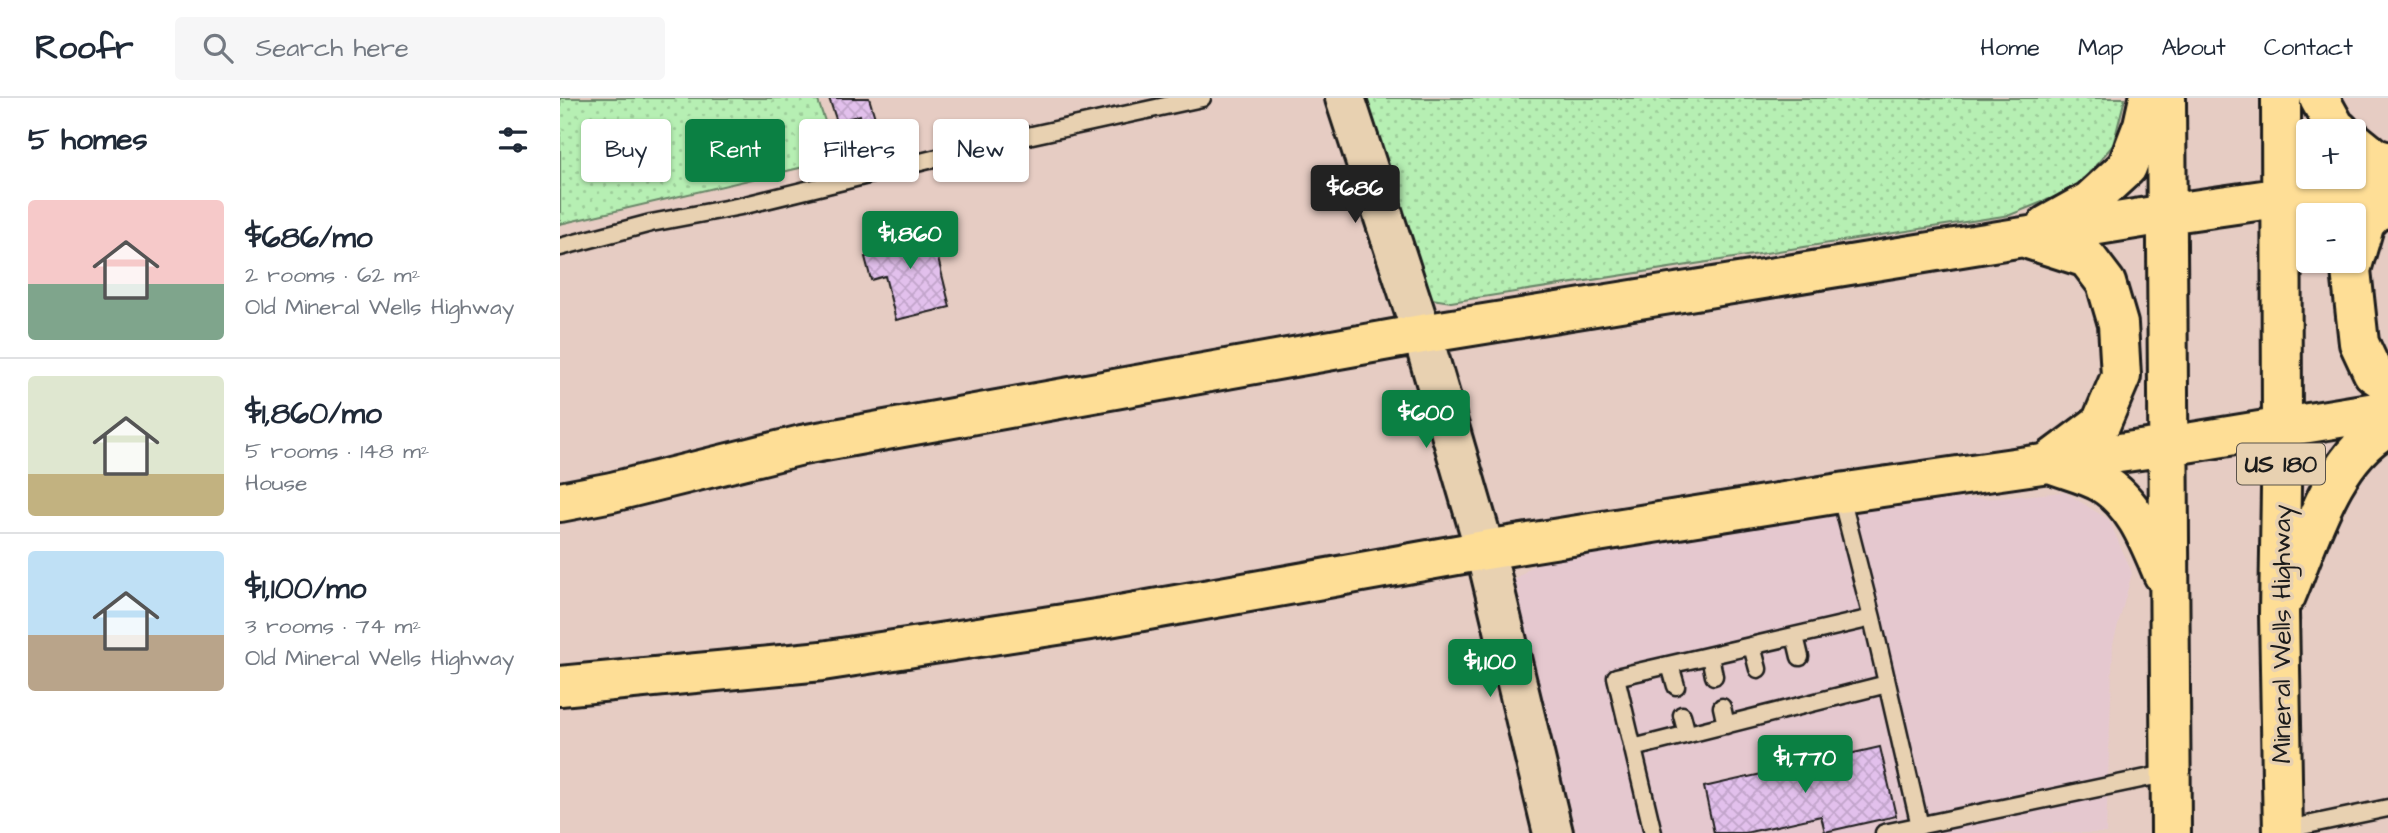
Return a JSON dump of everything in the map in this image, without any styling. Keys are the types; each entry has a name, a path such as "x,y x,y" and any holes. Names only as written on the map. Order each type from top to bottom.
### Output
{"main road":[{"path":"2023,237 2090,201 2127,167 2143,125 2149,98"},
{"path":"2166,98 2171,833"},
{"name":"Mineral Wells Highway","path":"2281,98 2282,427 2279,614 2283,831"},
{"path":"2319,98 2331,119"},
{"path":"2366,151 2375,158 2388,162"},
{"path":"560,502 612,492 802,445 1422,334 2166,214 2388,182"},
{"path":"2388,199 2365,223 2351,270 2360,343 2373,373 2388,383"},
{"path":"2023,237 2087,258 2106,283 2118,324 2121,376 2101,423 2048,462"},
{"path":"560,685 822,661 1103,618 1485,550 1840,493 2168,446 2388,410"},
{"path":"2279,614 2325,503 2347,463 2375,434 2388,427"},
{"path":"2048,462 2103,484 2128,506 2144,529 2169,589"}],"street":[{"path":"1345,98 1422,334 1485,550 1553,833"}],"lane":[{"path":"560,247 652,223 741,206 1023,137 1202,98"},
{"path":"1840,493 1920,826"},
{"path":"1653,833 1616,677 1872,618"},
{"path":"1795,636 1800,657"},
{"path":"1752,646 1758,669"},
{"path":"1710,656 1714,676"},
{"path":"1670,665 1676,686"},
{"path":"1633,748 1726,724 1767,706 1809,696 1887,684"},
{"path":"1722,707 1726,724"},
{"path":"1682,715 1687,734"},
{"path":"1884,833 2170,774"},
{"path":"2283,831 2388,808"}],"shaded area":[{"path":"2065,492 2109,520 2132,573 2113,644 2106,833 1576,833 1512,582 1547,554 1919,500 1997,498"}],"green space":[{"path":"560,98 817,98 824,119 799,119 799,168 785,171 785,119 685,119 685,182 740,182 560,224"},
{"path":"1361,98 2125,98 2113,145 2077,188 2010,215 1451,302 1432,299 1418,284"}],"building":[{"path":"829,98 869,98 875,119 861,119 860,115 836,119"},
{"path":"929,222 950,307 896,320 885,276 871,280 865,257 879,253 875,236"},
{"path":"1880,747 1896,816 1825,832 1821,816 1745,833 1714,833 1704,787"}]}
